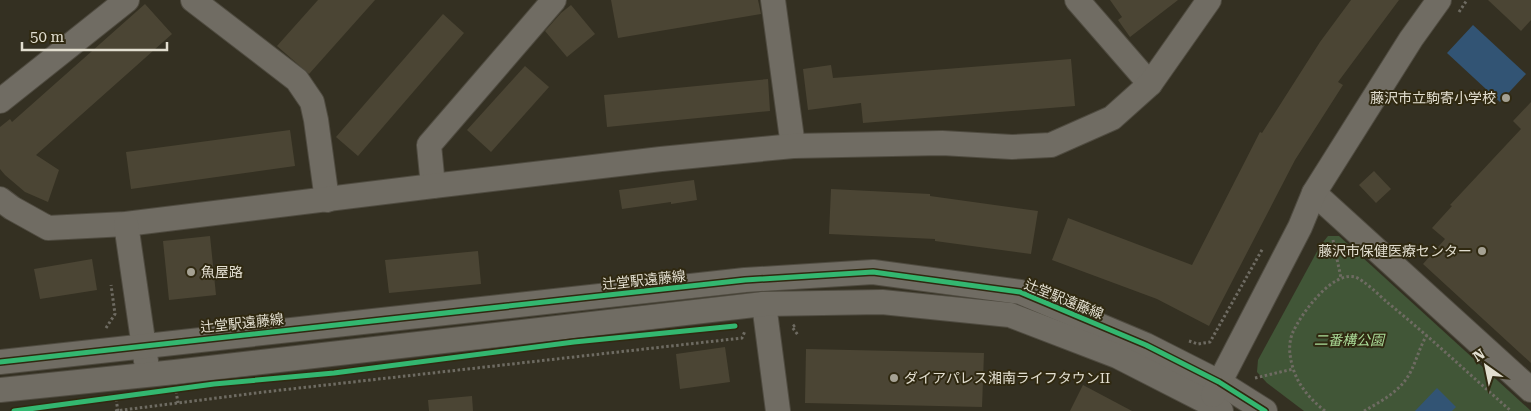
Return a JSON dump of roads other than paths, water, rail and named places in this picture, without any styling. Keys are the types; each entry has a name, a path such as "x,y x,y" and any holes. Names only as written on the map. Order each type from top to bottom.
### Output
{"street":[{"path":"0,101 127,0"},
{"path":"193,0 297,80 312,102 327,200"},
{"path":"433,186 429,145 554,0"},
{"path":"773,0 793,146"},
{"path":"1078,0 1150,84"},
{"path":"0,199 48,228 126,224 433,186 793,146 942,143 1012,147 1051,145 1112,118 1150,84 1209,0"},
{"path":"0,390 148,375 764,304 882,302 1010,316 1117,356 1215,407 1219,382 1300,227 1314,194 1411,39 1439,0"},
{"path":"1314,194 1531,390"},
{"path":"126,224 148,375"},
{"name":"辻堂駅遠藤線","path":"0,362 736,281 873,272 1020,292 1146,345 1219,382 1265,411"},
{"path":"764,304 778,411"}],"water":[{"path":"1473,25 1526,74 1500,102 1447,53"},
{"path":"1437,388 1456,407 1452,411 1415,411"}],"place":[{"name":"藤沢市立駒寄小学校","path":"1506,98"},
{"name":"藤沢市保健医療センター","path":"1482,251"},
{"name":"魚屋路","path":"191,272"},
{"name":"ダイアパレス湘南ライフタウンII","path":"894,378"}],"park label":[{"name":"二番構公園","path":"1349,340"}]}
